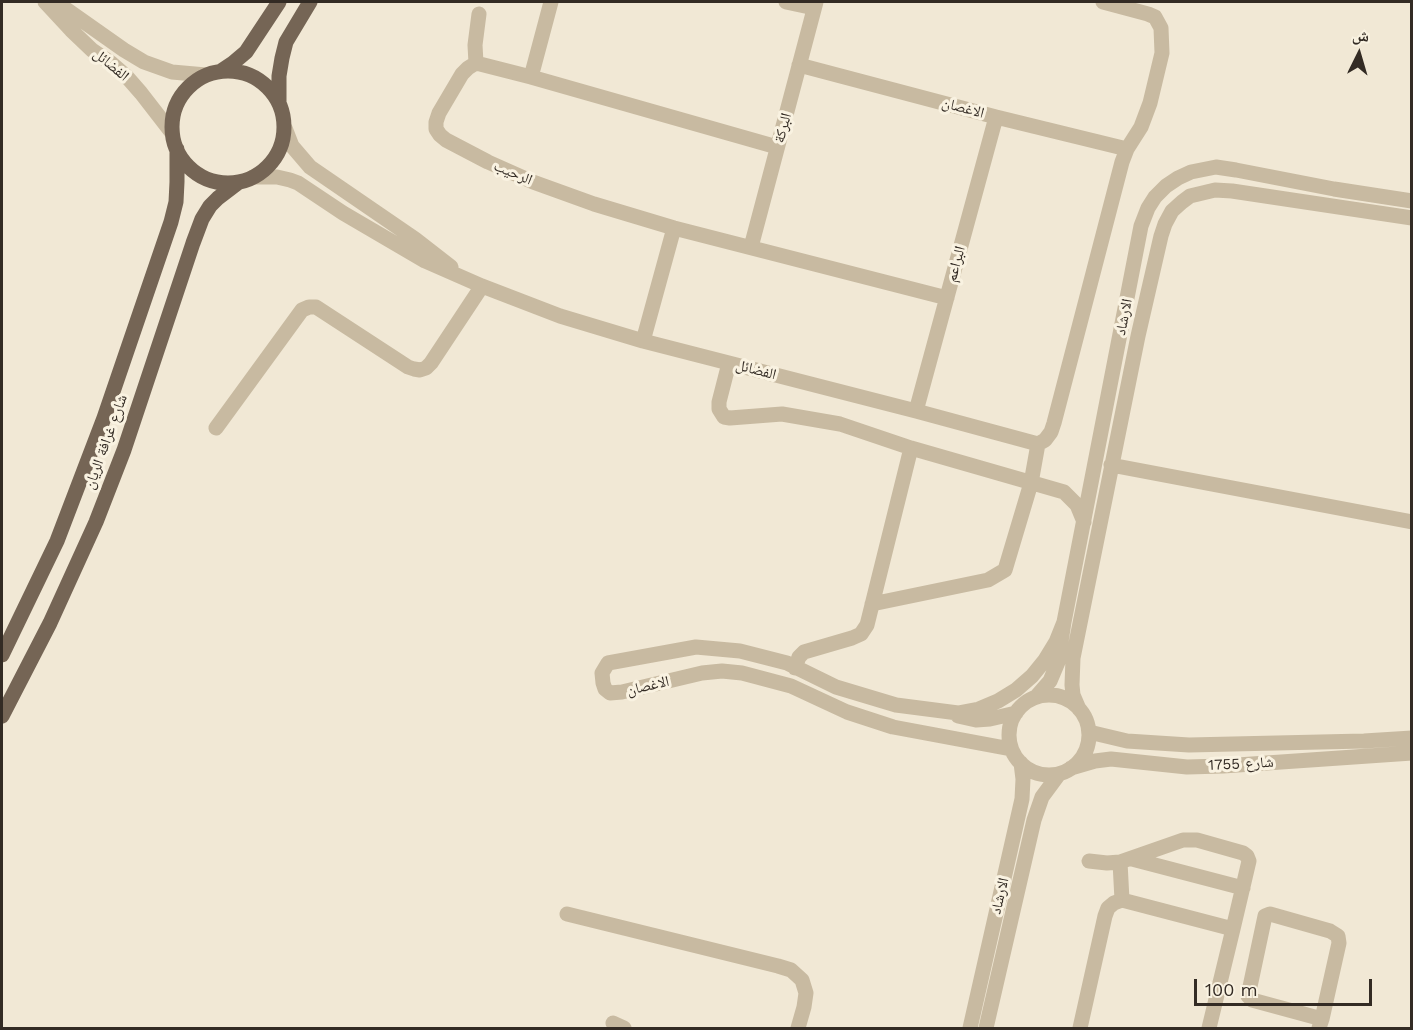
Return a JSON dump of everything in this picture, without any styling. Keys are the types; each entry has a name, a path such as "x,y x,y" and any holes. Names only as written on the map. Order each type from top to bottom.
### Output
{"main road":[{"path":"221,71 246,52 279,2"},
{"path":"279,102 279,76 286,42 310,2"},
{"path":"231,70 251,75 268,86 283,111 284,139 276,158 262,172 246,180 217,182 197,174 182,159 177,149 172,133 172,123 177,103 189,87 206,75 231,70"},
{"name":"شارع غرافة الريان","path":"2,655 57,541 111,397 171,222 176,202 177,149"},
{"name":"شارع غرافة الريان","path":"2,716 50,623 96,522 124,450 202,219 218,198 246,180"}],"street":[{"name":"الفضائل","path":"45,2 78,37 126,77 172,133"},
{"name":"الفضائل","path":"56,2 144,62 172,72 206,75"},
{"path":"531,77 551,2"},
{"path":"786,2 815,5"},
{"path":"872,604 988,580 1005,570 1041,442 1051,432 1122,162 1127,149 1137,135 1150,103 1162,53 1161,28 1155,17 1103,2"},
{"name":"البركة","path":"751,247 815,5"},
{"path":"479,14 474,45 476,63 777,147"},
{"name":"الرحيب","path":"476,63 462,74 440,113 436,129 446,140 488,162 532,182 594,204 674,228 947,298"},
{"name":"الاغصان","path":"799,65 1127,149"},
{"name":"البراعم","path":"916,411 996,117"},
{"name":"الفضائل","path":"285,129 292,146 310,167 476,284"},
{"name":"الارشاد","path":"1036,697 1055,673 1058,662 1141,226 1152,203 1166,186 1178,178 1191,172 1216,167 1412,201"},
{"name":"الفضائل","path":"246,180 276,177 298,183 343,213 425,261 476,284 560,316 644,341 1041,442"},
{"name":"الارشاد","path":"1079,709 1073,695 1073,658 1138,336 1161,236 1172,211 1191,196 1206,191 1232,190 1412,218"},
{"path":"644,341 674,228"},
{"path":"216,428 302,310 316,307 408,367 420,370 431,363 476,284"},
{"path":"729,363 719,402 719,409 724,417 782,414 840,424 911,448 1064,492 1077,505 1084,522"},
{"path":"795,668 799,657 804,652 852,638 861,634 867,625 911,448"},
{"path":"1111,465 1412,522"},
{"name":"الاغصان","path":"1011,749 893,727 847,712 790,686 742,673 722,671 702,673 622,693 610,693 605,689 602,674 608,663 696,647 740,651 787,663 846,690 896,705 958,713 979,709 1016,690 1045,660 1064,622"},
{"path":"1044,695 1067,699 1079,709 1086,720 1089,732 1087,748 1078,763 1065,771 1045,775 1038,774 1020,763 1011,749 1009,728 1024,703 1044,695"},
{"name":"الاغصان","path":"937,711 976,720 1016,713"},
{"name":"شارع 1755","path":"1089,732 1127,741 1189,745 1412,738"},
{"name":"شارع 1755","path":"1065,771 1095,761 1111,759 1187,767 1412,753"},
{"name":"الارشاد","path":"970,1029 1022,799 1023,778 1020,763"},
{"name":"الارشاد","path":"986,1029 1041,797 1065,771"},
{"path":"1089,861 1107,863 1126,860 1184,840 1197,840 1247,856 1249,861 1209,1029"},
{"path":"1126,860 1243,888"},
{"path":"1122,900 1126,860"},
{"path":"1080,1029 1105,916 1108,908 1114,903 1122,900 1233,929"},
{"path":"567,914 791,970 802,980 806,993 798,1029"},
{"path":"1270,914 1330,931 1338,936 1339,943 1320,1024 1248,996 1265,916 1270,914"}]}
